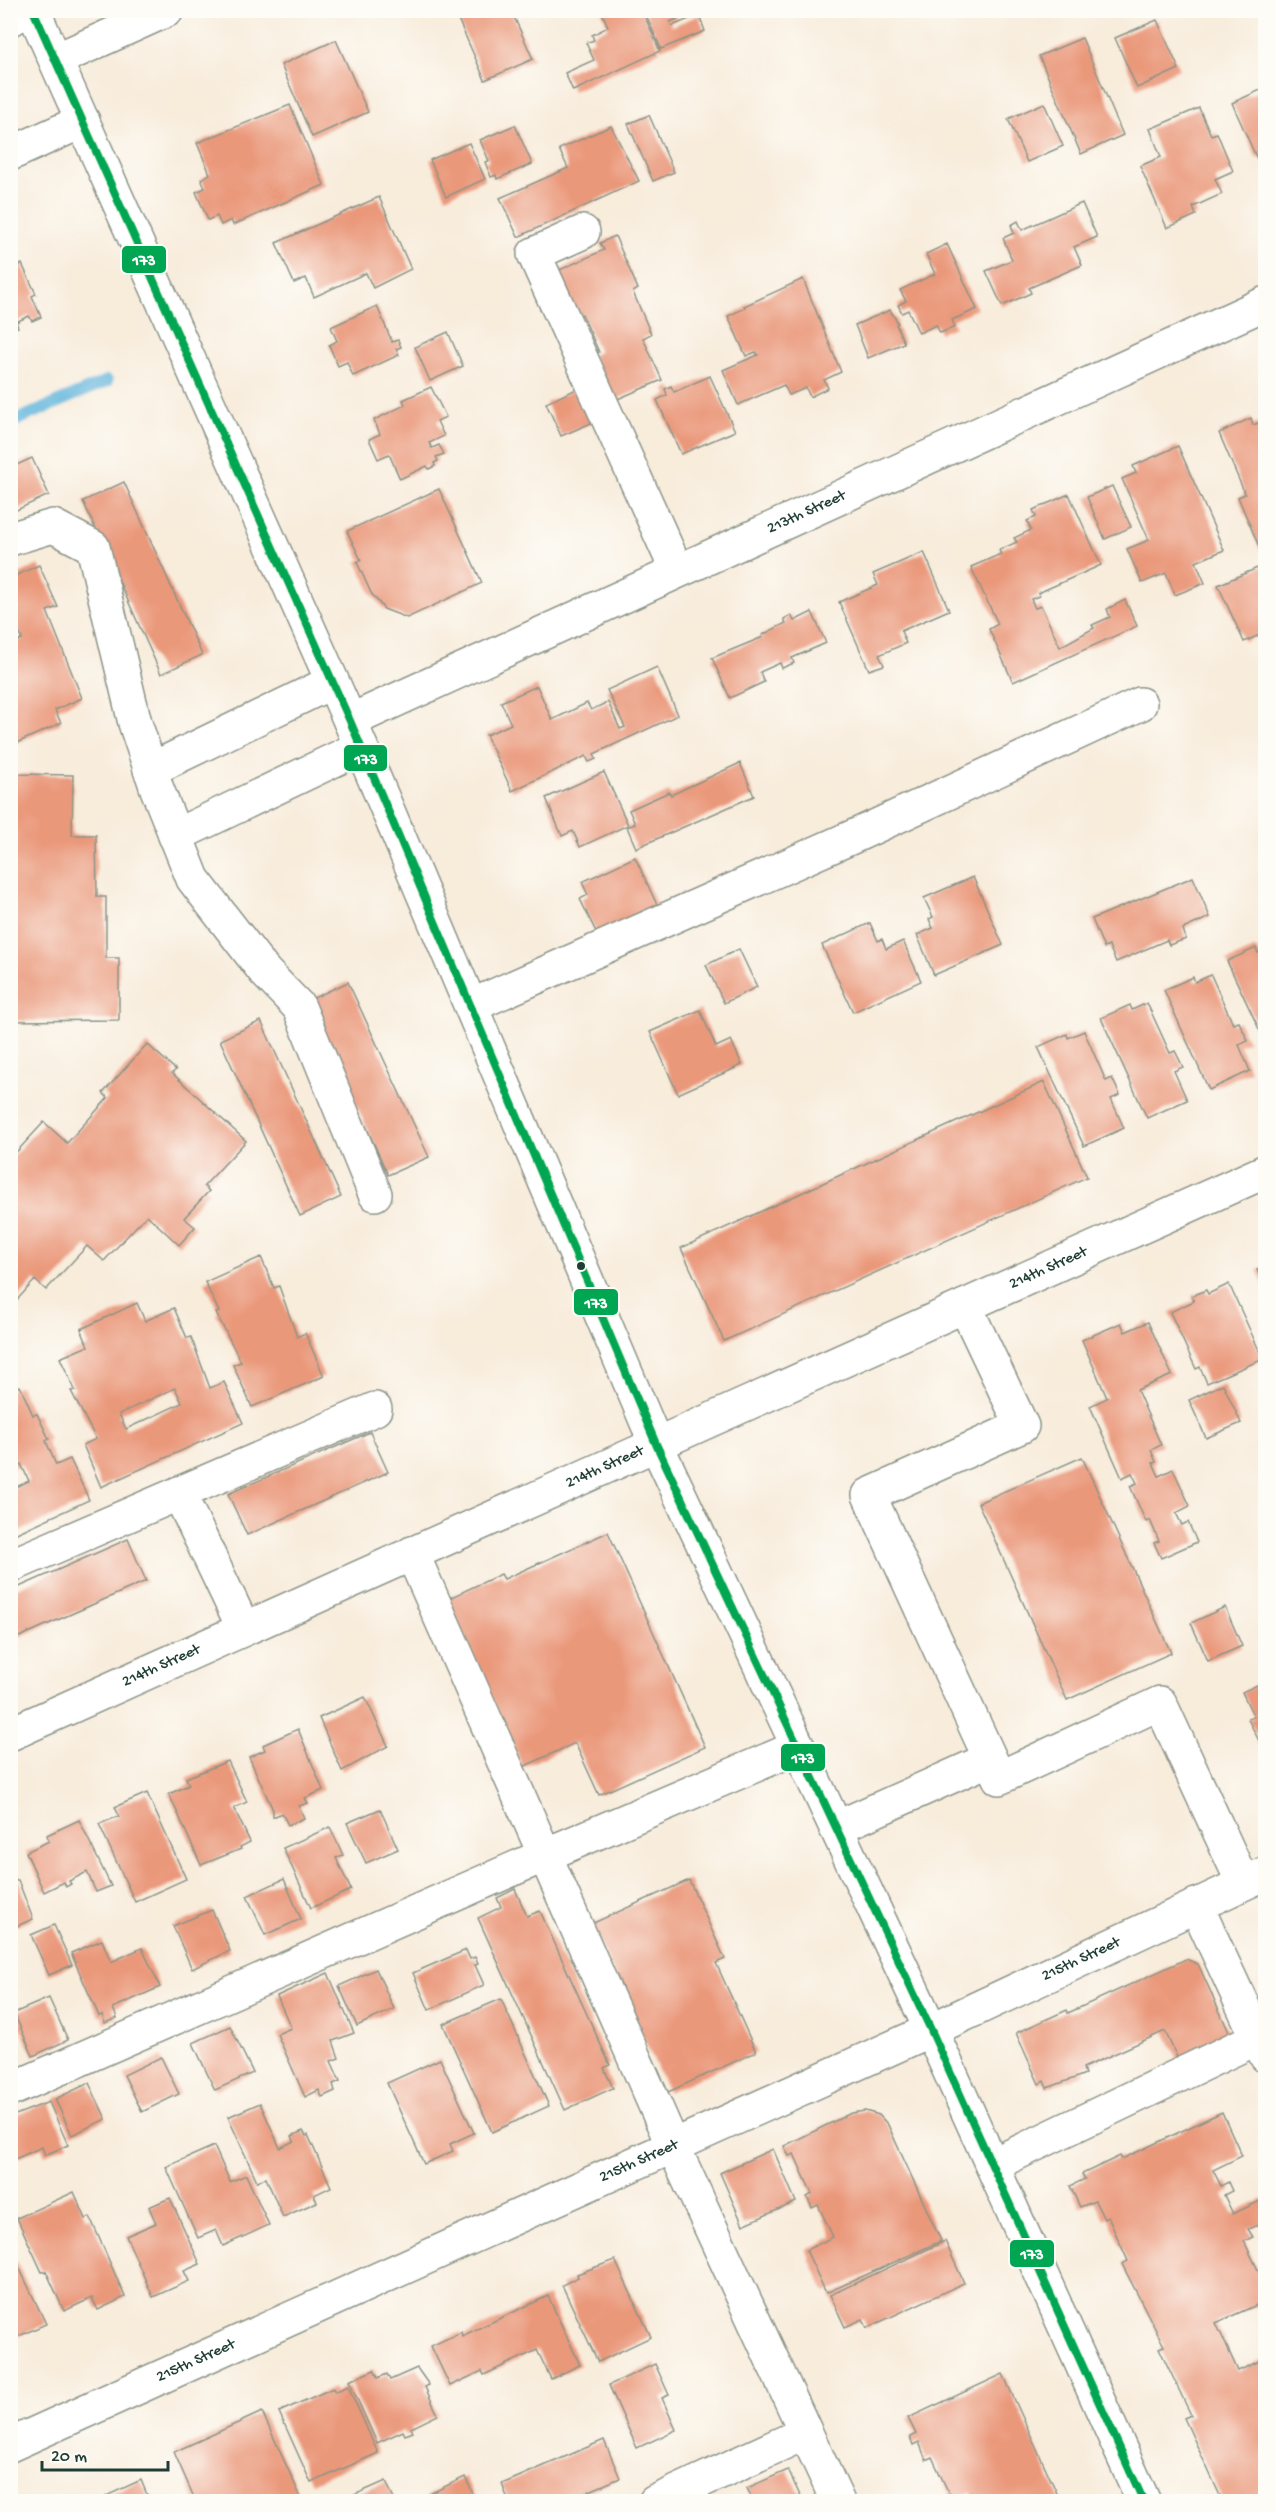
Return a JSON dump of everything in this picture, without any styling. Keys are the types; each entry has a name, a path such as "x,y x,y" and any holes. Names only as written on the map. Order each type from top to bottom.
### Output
{"street":[{"path":"10,19 31,10 56,60 355,734 656,1444 931,2030 1144,2502"},
{"path":"56,60 167,10"},
{"path":"10,154 83,121"},
{"path":"583,232 534,254 677,571"},
{"name":"213th Street","path":"175,836 355,734 677,571 1266,303"},
{"path":"10,539 52,526 93,548 135,723 150,770 193,879 265,972 299,1007 375,1194"},
{"path":"150,770 332,682"},
{"path":"471,1006 859,834 1140,704"},
{"name":"214th Street","path":"10,1734 1266,1170"},
{"path":"965,1306 1022,1426 869,1495 999,1778 1160,1703 1254,1878"},
{"path":"10,1566 375,1409"},
{"path":"179,1493 244,1629"},
{"path":"412,1553 673,2146 838,2502"},
{"path":"10,2090 545,1855 798,1748"},
{"path":"836,1828 990,1759"},
{"name":"215th Street","path":"10,2445 931,2030 1254,1878"},
{"path":"992,2165 1262,2047 1196,1905"},
{"path":"655,2502 805,2433"}],"building":[{"path":"454,10 511,10 533,59 485,80"},
{"path":"601,10 642,10 660,51 573,91 565,73 594,60 586,43 594,40 592,35 608,27"},
{"path":"644,10 673,10 677,19 670,22 672,26 699,15 705,31 661,49"},
{"path":"1157,20 1179,69 1137,88 1115,38"},
{"path":"1082,38 1123,135 1081,154 1039,56"},
{"path":"336,40 368,112 312,137 281,65"},
{"path":"1266,84 1266,155 1257,159 1232,103 1263,89 1261,85"},
{"path":"1044,103 1063,146 1027,162 1008,119"},
{"path":"290,105 324,185 233,225 231,220 221,225 217,216 208,220 196,192 205,188 201,179 210,174 197,143"},
{"path":"1199,108 1211,135 1217,133 1233,171 1215,179 1222,194 1193,207 1196,215 1167,228 1140,166 1161,157 1150,129"},
{"path":"649,115 674,172 653,181 628,124"},
{"path":"515,125 532,164 497,179 496,175 491,177 485,162 489,161 480,140"},
{"path":"611,126 639,181 518,237 500,198 568,168 559,149"},
{"path":"469,143 485,179 446,197 430,160"},
{"path":"379,197 411,269 373,288 366,273 314,297 306,278 294,283 276,243"},
{"path":"1082,203 1097,237 1074,247 1082,265 1029,288 1031,293 1002,306 986,271 1012,260 1003,238 1014,233 1011,225 1018,221 1022,230"},
{"path":"615,236 638,289 633,292 651,334 643,338 662,380 613,401 592,355 599,352 582,314 576,317 555,272 604,250 600,243"},
{"path":"947,244 977,309 952,320 955,327 940,333 936,325 919,333 908,310 902,313 898,305 906,301 900,290 935,274 926,254"},
{"path":"22,264 36,294 32,296 41,317 32,321 29,316 16,322 18,327 10,330 10,269"},
{"path":"803,279 841,372 824,380 828,388 810,397 806,388 789,395 784,385 738,405 723,370 758,355 756,352 746,356 728,316 745,308 744,306"},
{"path":"377,306 392,342 398,340 401,347 396,349 399,355 353,376 347,362 338,366 329,345 337,341 331,327"},
{"path":"890,310 898,323 896,324 904,343 868,358 855,325"},
{"path":"448,332 463,366 430,381 415,347"},
{"path":"710,376 735,431 681,454 657,400 667,395 665,389 671,386 674,392"},
{"path":"431,387 446,417 437,421 444,436 429,443 432,448 439,445 444,454 436,457 438,461 434,463 435,466 429,469 427,466 400,479 389,454 378,459 369,439 380,434 374,420 405,405 403,400"},
{"path":"581,387 596,421 561,436 546,403"},
{"path":"1251,418 1253,425 1266,420 1266,555 1263,556 1238,497 1245,494 1219,433"},
{"path":"1178,446 1224,550 1196,562 1205,583 1175,595 1166,573 1142,583 1127,549 1149,540 1122,479 1136,473 1133,466"},
{"path":"32,458 49,495 10,513 10,468"},
{"path":"124,482 202,655 161,674 83,501"},
{"path":"1112,486 1131,527 1105,539 1087,497"},
{"path":"439,489 482,583 407,618 384,609 371,593 357,562 361,560 347,531"},
{"path":"1069,494 1101,565 1038,593 1039,596 1031,599 1035,608 1041,606 1060,647 1094,628 1092,625 1110,617 1107,609 1125,600 1137,626 1013,682 989,629 998,624 971,567 1001,554 999,550 1017,542 1014,538 1031,530 1027,521 1036,517 1033,510"},
{"path":"924,552 949,610 901,631 906,643 879,655 884,665 869,670 839,602 878,585 873,574"},
{"path":"39,565 58,607 47,611 82,698 55,710 61,723 10,746 10,644 22,639 15,623 10,625 10,578"},
{"path":"1262,566 1266,573 1266,632 1244,642 1218,585"},
{"path":"812,612 826,643 792,658 794,663 782,668 780,663 760,672 764,682 730,698 712,658 763,637 762,635 786,623 784,619 791,615 794,621"},
{"path":"657,667 678,715 594,754 596,759 589,762 586,756 512,791 486,735 511,724 501,702 537,686 552,720 587,703 591,710 608,702 620,729 625,727 607,690"},
{"path":"740,763 754,796 636,848 627,827 635,824 629,810 669,792 671,795"},
{"path":"10,770 16,770 16,774 73,775 72,835 96,835 97,897 106,897 106,958 119,958 119,1020 10,1021"},
{"path":"604,772 628,825 580,847 573,831 562,836 546,798"},
{"path":"635,857 658,907 597,934 580,899 588,895 582,882"},
{"path":"973,877 1003,945 934,975 917,935 933,928 929,919 933,917 924,898"},
{"path":"1193,877 1210,917 1183,929 1186,939 1169,945 1167,940 1116,962 1109,946 1104,948 1092,919"},
{"path":"870,923 878,941 882,939 886,949 903,941 921,981 853,1012 822,945"},
{"path":"1256,948 1258,953 1266,950 1266,1044 1227,961"},
{"path":"739,949 757,987 724,1003 706,965"},
{"path":"1211,975 1233,1024 1239,1022 1248,1041 1239,1045 1250,1071 1209,1090 1164,990 1193,977 1195,982"},
{"path":"348,982 429,1157 388,1175 309,1000"},
{"path":"1147,1003 1170,1053 1175,1051 1183,1067 1174,1071 1187,1100 1147,1118 1101,1018 1130,1005 1132,1010"},
{"path":"700,1010 716,1047 731,1040 742,1065 678,1094 650,1032"},
{"path":"261,1021 341,1197 300,1216 220,1040"},
{"path":"1084,1031 1106,1081 1112,1078 1120,1095 1111,1099 1124,1128 1084,1146 1038,1047 1067,1034 1068,1038"},
{"path":"147,1044 176,1070 172,1073 246,1141 204,1186 209,1191 184,1218 195,1227 179,1245 147,1215 104,1261 87,1246 46,1290 35,1280 15,1302 10,1298 10,1159 44,1122 67,1143 108,1098 103,1093"},
{"path":"1044,1082 1087,1177 724,1341 681,1248"},
{"path":"261,1257 274,1288 279,1286 297,1337 305,1333 324,1376 252,1407 233,1365 241,1362 216,1313 219,1312 205,1282"},
{"path":"1266,1266 1266,1290 1257,1270"},
{"path":"1229,1284 1263,1359 1207,1383 1200,1367 1196,1369 1170,1312 1194,1301 1192,1296 1206,1290 1208,1294"},
{"path":"137,1303 145,1321 174,1308 187,1338 191,1337 210,1388 224,1382 243,1423 101,1487 83,1445 96,1439 71,1391 75,1390 60,1358 88,1346 81,1329","holes":["175,1388 182,1403 126,1429 119,1414"]},
{"path":"1148,1322 1172,1375 1137,1390 1161,1445 1151,1450 1156,1462 1153,1463 1159,1476 1173,1469 1190,1506 1176,1513 1182,1525 1188,1522 1197,1542 1161,1558 1154,1543 1159,1541 1150,1520 1146,1522 1130,1486 1137,1483 1132,1473 1122,1478 1090,1406 1107,1398 1082,1340 1121,1323 1125,1332"},
{"path":"1223,1384 1241,1423 1206,1438 1189,1400"},
{"path":"20,1386 33,1415 37,1414 49,1439 46,1441 56,1465 70,1459 89,1500 10,1536 10,1490 29,1481 21,1464 10,1469 10,1390"},
{"path":"370,1432 388,1472 247,1535 228,1494"},
{"path":"1082,1457 1171,1653 1067,1700 978,1503"},
{"path":"608,1532 705,1747 599,1795 575,1743 523,1767 447,1599 501,1574 504,1579"},
{"path":"128,1539 146,1581 10,1641 10,1591"},
{"path":"1225,1607 1242,1646 1208,1661 1191,1623"},
{"path":"1266,1681 1266,1755 1248,1719 1254,1717 1242,1692"},
{"path":"365,1697 388,1746 342,1771 319,1718"},
{"path":"298,1729 323,1790 305,1798 308,1803 299,1806 304,1818 288,1825 282,1813 273,1817 273,1810 249,1757 265,1750 263,1745"},
{"path":"228,1761 247,1802 234,1808 250,1842 240,1847 241,1849 201,1865 169,1794 189,1785 186,1778"},
{"path":"147,1793 186,1879 135,1902 99,1824 119,1816 115,1807"},
{"path":"380,1809 398,1849 366,1863 347,1823"},
{"path":"79,1820 111,1886 96,1892 87,1872 69,1881 71,1884 66,1887 64,1882 44,1892 26,1852 49,1841 47,1835"},
{"path":"330,1827 343,1855 336,1858 351,1890 311,1908 283,1848"},
{"path":"10,1869 16,1881 18,1880 33,1919 10,1929"},
{"path":"284,1879 301,1919 265,1935 247,1896"},
{"path":"689,1880 725,1959 716,1963 756,2052 668,2092 591,1924"},
{"path":"515,1889 527,1916 540,1911 610,2065 604,2068 613,2088 565,2110 478,1918 501,1907 497,1898"},
{"path":"212,1910 230,1951 192,1969 173,1926"},
{"path":"54,1925 72,1965 49,1975 31,1935"},
{"path":"102,1940 111,1962 142,1948 160,1987 113,2008 117,2018 105,2023 102,2015 99,2016 71,1953"},
{"path":"466,1950 470,1959 475,1957 478,1964 475,1965 484,1985 429,2010 413,1973"},
{"path":"1186,1959 1198,1964 1234,2043 1181,2066 1165,2031 1083,2068 1085,2074 1047,2088 1044,2081 1039,2084 1016,2033 1067,2010 1068,2013"},
{"path":"376,1969 394,2009 357,2026 339,1986"},
{"path":"328,1973 354,2033 333,2041 339,2058 331,2061 340,2081 333,2084 335,2091 322,2097 319,2090 305,2097 277,2034 291,2028 277,1996"},
{"path":"49,1998 68,2040 33,2056 14,2013"},
{"path":"501,1999 549,2106 492,2132 443,2024"},
{"path":"230,2026 253,2073 215,2090 193,2043"},
{"path":"161,2057 179,2094 142,2112 124,2075"},
{"path":"440,2059 474,2133 450,2144 453,2151 424,2164 387,2083"},
{"path":"89,2083 106,2119 72,2135 55,2099"},
{"path":"49,2102 68,2145 45,2155 42,2147 15,2159 10,2152 10,2117"},
{"path":"260,2103 280,2148 294,2141 292,2136 303,2131 306,2136 308,2135 331,2187 314,2195 317,2202 283,2217 266,2178 257,2181 228,2117"},
{"path":"865,2111 879,2115 888,2125 941,2241 826,2293 806,2250 833,2237 818,2205 812,2208 807,2197 812,2194 794,2154 789,2156 784,2146 851,2113"},
{"path":"1222,2112 1242,2156 1213,2170 1221,2186 1228,2182 1232,2191 1224,2195 1233,2214 1264,2199 1266,2203 1266,2221 1248,2229 1253,2237 1244,2241 1261,2276 1266,2274 1266,2301 1216,2323 1238,2371 1266,2358 1266,2502 1223,2502 1184,2418 1191,2415 1159,2348 1164,2346 1122,2264 1128,2261 1108,2217 1104,2219 1095,2201 1080,2207 1070,2186 1085,2179 1082,2174 1120,2156 1122,2159"},
{"path":"214,2146 230,2182 246,2175 269,2225 223,2246 216,2230 198,2238 166,2167"},
{"path":"773,2149 796,2202 743,2225 720,2173"},
{"path":"74,2192 86,2219 90,2217 125,2297 98,2310 92,2298 64,2311 46,2271 42,2272 17,2218"},
{"path":"170,2198 200,2264 184,2271 189,2281 153,2297 126,2236 156,2223 149,2207"},
{"path":"945,2241 964,2283 867,2328 863,2319 845,2327 830,2295"},
{"path":"615,2260 651,2337 598,2362 562,2285 578,2277 577,2274"},
{"path":"16,2261 46,2324 10,2340 10,2264"},
{"path":"548,2296 580,2365 551,2379 537,2350 484,2375 482,2371 450,2386 431,2346 461,2332 462,2336"},
{"path":"655,2364 669,2395 662,2398 676,2430 637,2448 609,2385"},
{"path":"417,2368 429,2385 425,2387 438,2415 411,2428 413,2432 405,2435 403,2431 377,2443 349,2381 374,2370 378,2378 387,2374 390,2380"},
{"path":"1003,2374 1061,2502 961,2502 972,2497 970,2492 952,2500 932,2457 926,2460 919,2442 913,2445 910,2437 916,2434 908,2418"},
{"path":"348,2386 378,2453 311,2483 279,2412 333,2388 335,2392"},
{"path":"262,2412 303,2502 196,2502 174,2452"},
{"path":"604,2440 620,2478 564,2502 509,2502 502,2484"},
{"path":"788,2470 803,2502 754,2502 747,2488"},
{"path":"465,2477 477,2502 430,2502 427,2495"},
{"path":"141,2480 150,2502 109,2502 106,2496"},
{"path":"386,2481 395,2502 352,2502 350,2497"}],"waterway":[{"path":"10,423 107,381"}],"transit line":[{"name":"173","path":"33,10 350,721 656,1444 931,2030 1144,2502"}]}
